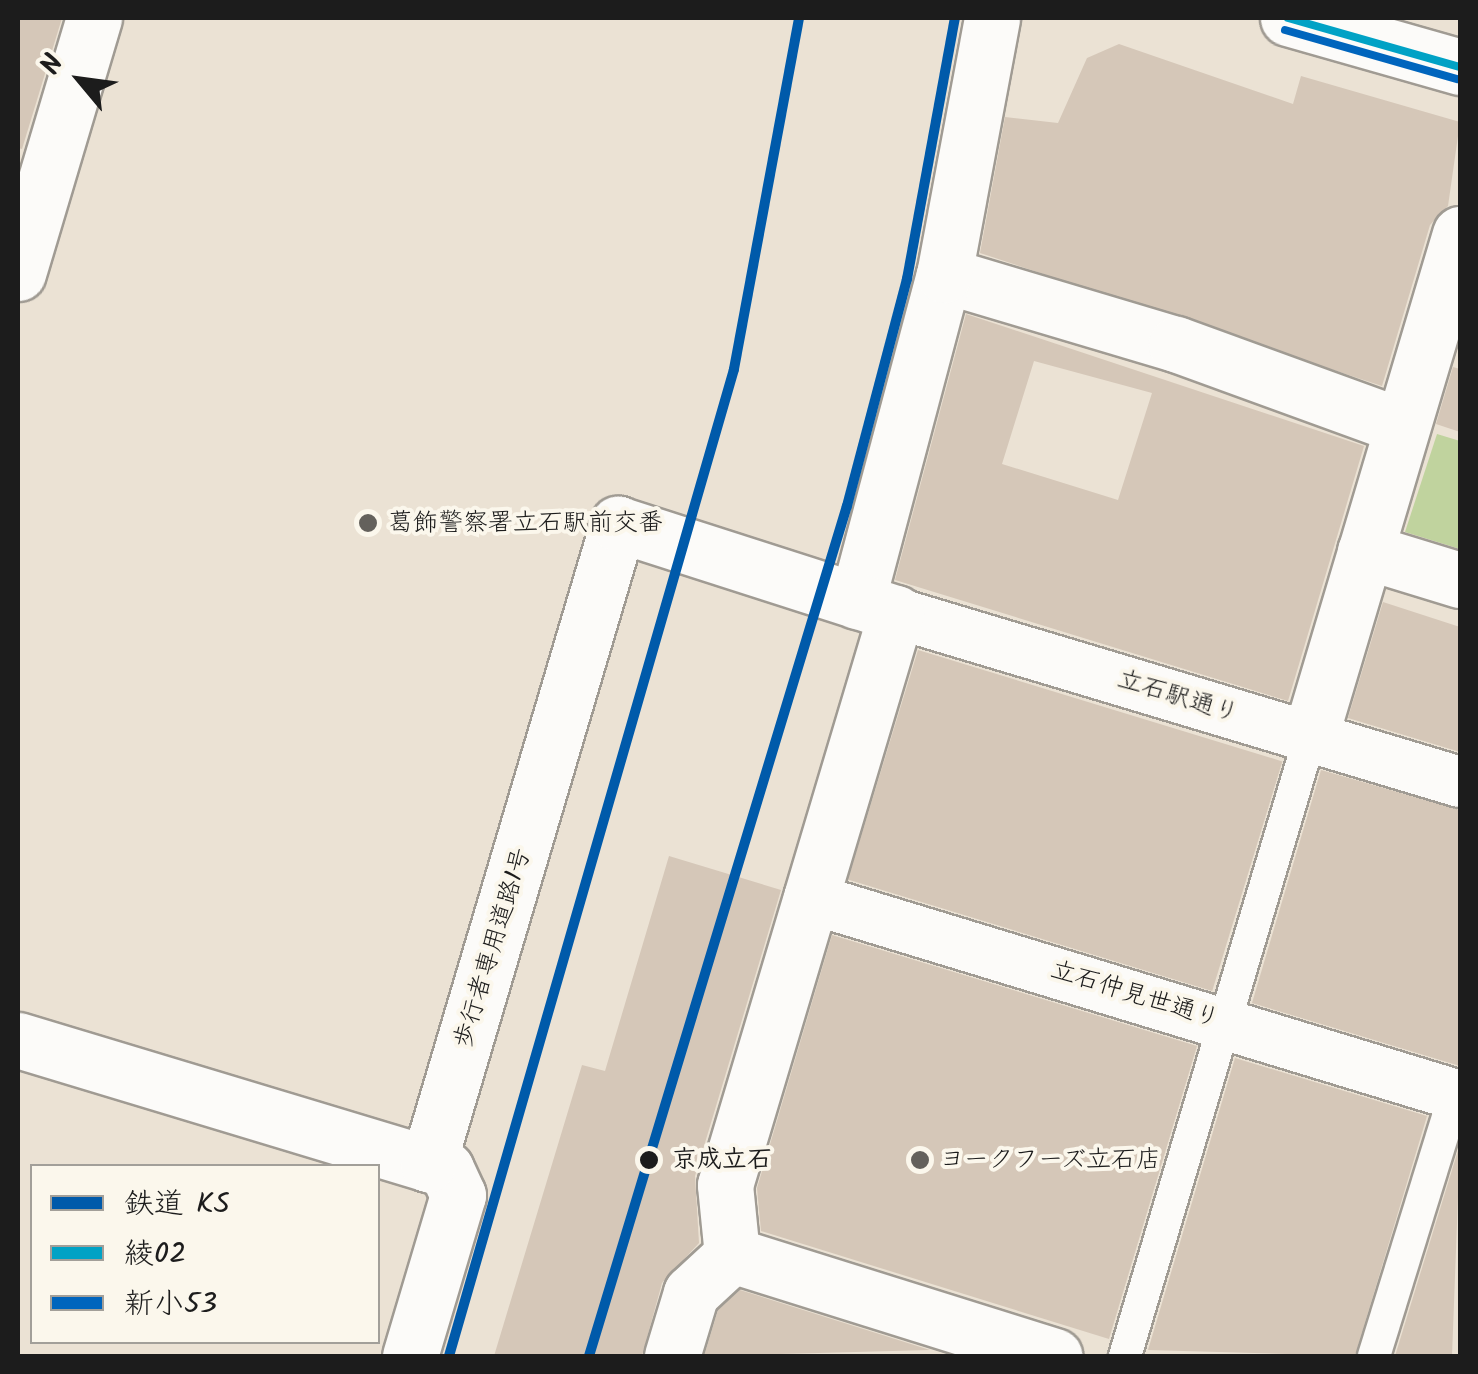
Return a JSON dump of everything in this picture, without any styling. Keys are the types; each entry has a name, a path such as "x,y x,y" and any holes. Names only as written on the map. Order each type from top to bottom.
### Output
{"street":[{"path":"18,273 41,109 94,18"},
{"path":"732,1255 724,1185 809,898 876,607 992,18"},
{"path":"1288,18 1406,34 1460,67"},
{"path":"1310,737 1460,234"},
{"path":"944,274 1176,344 1401,426"},
{"name":"歩行者専用道路1号","path":"428,1164 618,524 876,607"},
{"path":"1364,551 1460,580"},
{"name":"立石駅通り","path":"876,607 1460,782"},
{"name":"立石仲見世通り","path":"809,898 1458,1095"},
{"path":"18,1040 446,1169 458,1195 410,1356"},
{"path":"732,1255 1001,1349 1055,1356"},
{"path":"672,1356 691,1293 732,1255"}],"lane":[{"path":"1125,1356 1310,737"},
{"path":"1374,1356 1458,1095"}],"green space":[{"path":"1437,434 1460,441 1460,549 1405,532"}],"building":[{"path":"18,18 62,18 22,149 18,148"},
{"path":"1119,44 1293,104 1301,76 1460,122 1448,206 1430,225 1382,386 980,253 1005,117 1058,123 1087,58"},
{"path":"966,314 1364,446 1288,701 895,580","holes":["1034,361 1152,393 1118,500 1002,464"]},
{"path":"1453,367 1460,369 1460,432 1436,424"},
{"path":"1383,602 1460,627 1460,752 1348,718"},
{"path":"918,650 1282,761 1212,991 848,880"},
{"path":"1321,770 1460,810 1460,1066 1252,1003"},
{"path":"669,856 781,890 695,1176 699,1243 662,1283 642,1356 494,1356 582,1065 605,1071"},
{"path":"832,935 1197,1046 1109,1339 761,1231 757,1188"},
{"path":"1235,1058 1427,1116 1355,1356 1148,1350"},
{"path":"1460,1144 1452,1356 1395,1356"},
{"path":"740,1290 930,1350 704,1356 718,1310"}],"rail line":[{"name":"KS","path":"449,1356 734,369 799,18"},
{"name":"KS","path":"589,1356 847,506 907,279 955,18"}],"transit line":[{"name":"綾02","path":"1288,18 1460,67"},
{"name":"新小53","path":"1285,30 1457,79"}],"place":[{"name":"葛飾警察署立石駅前交番","path":"368,523"},
{"name":"京成立石","path":"649,1160"},
{"name":"ヨークフーズ立石店","path":"920,1160"}]}
